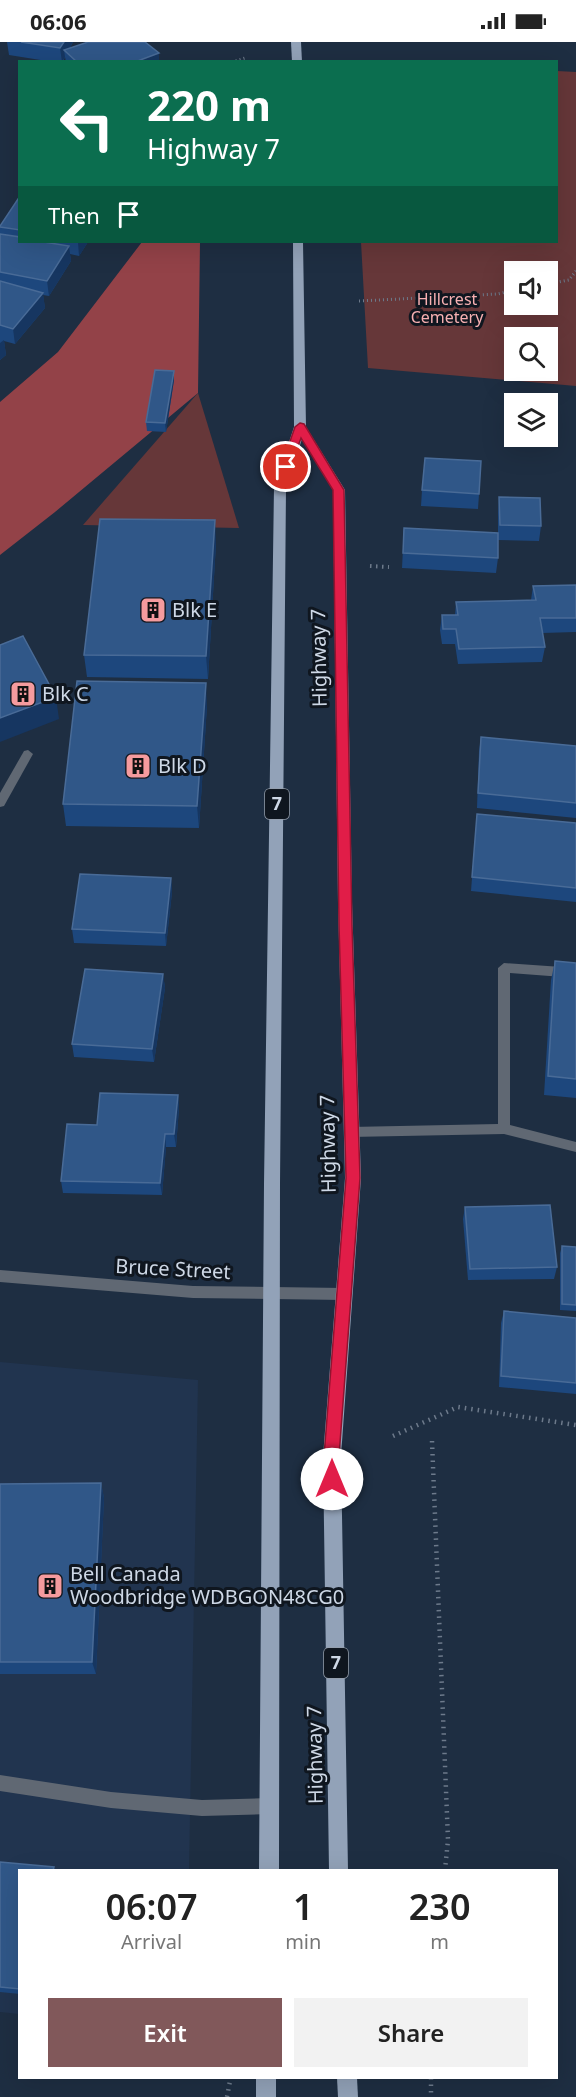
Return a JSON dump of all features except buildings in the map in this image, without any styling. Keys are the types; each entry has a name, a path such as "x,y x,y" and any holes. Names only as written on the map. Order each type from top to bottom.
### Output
{"main road":[{"path":"296,42 297,60"},
{"name":"Highway 7","path":"268,1869 280,487 300,427 298,243"},
{"name":"Highway 7","path":"300,427 339,490 350,1132 353,1178 332,1456 339,1869"},
{"path":"266,2079 266,2097"},
{"path":"347,2079 348,2097"}],"street":[{"path":"0,803 28,754"},
{"path":"504,1129 504,968 576,973"},
{"path":"350,1132 504,1129 576,1147"},
{"name":"Bruce Street","path":"0,1276 193,1292 344,1294"},
{"path":"0,1783 111,1800 202,1808 269,1806"}],"path":[{"path":"238,60 245,58"},
{"path":"558,282 569,280 576,271"},
{"path":"359,301 504,292"},
{"path":"367,566 389,567"},
{"path":"393,1436 458,1407 576,1425"},
{"path":"432,1441 448,1840 445,1869"},
{"path":"227,2097 231,2079"},
{"path":"431,2079 431,2097"}],"shaded area":[{"path":"141,243 200,243 198,393 0,555 0,402 58,352"},
{"path":"0,1362 198,1380 189,1869 18,1869 18,2014 0,2012"}],"green space":[{"name":"Hillcrest Cemetery","path":"558,71 576,72 576,386 518,381 558,381 558,327 504,327 504,380 368,368 361,243 558,243"},
{"path":"198,393 239,528 83,525"}],"place":[{"name":"Blk E","path":"153,610"},
{"name":"Blk C","path":"23,694"},
{"name":"Blk D","path":"138,766"},
{"name":"Bell Canada Woodbridge WDBGON48CG0","path":"50,1586"}],"route":[{"path":"286,467 300,427 339,490 345,925 353,1178 332,1479"}]}
